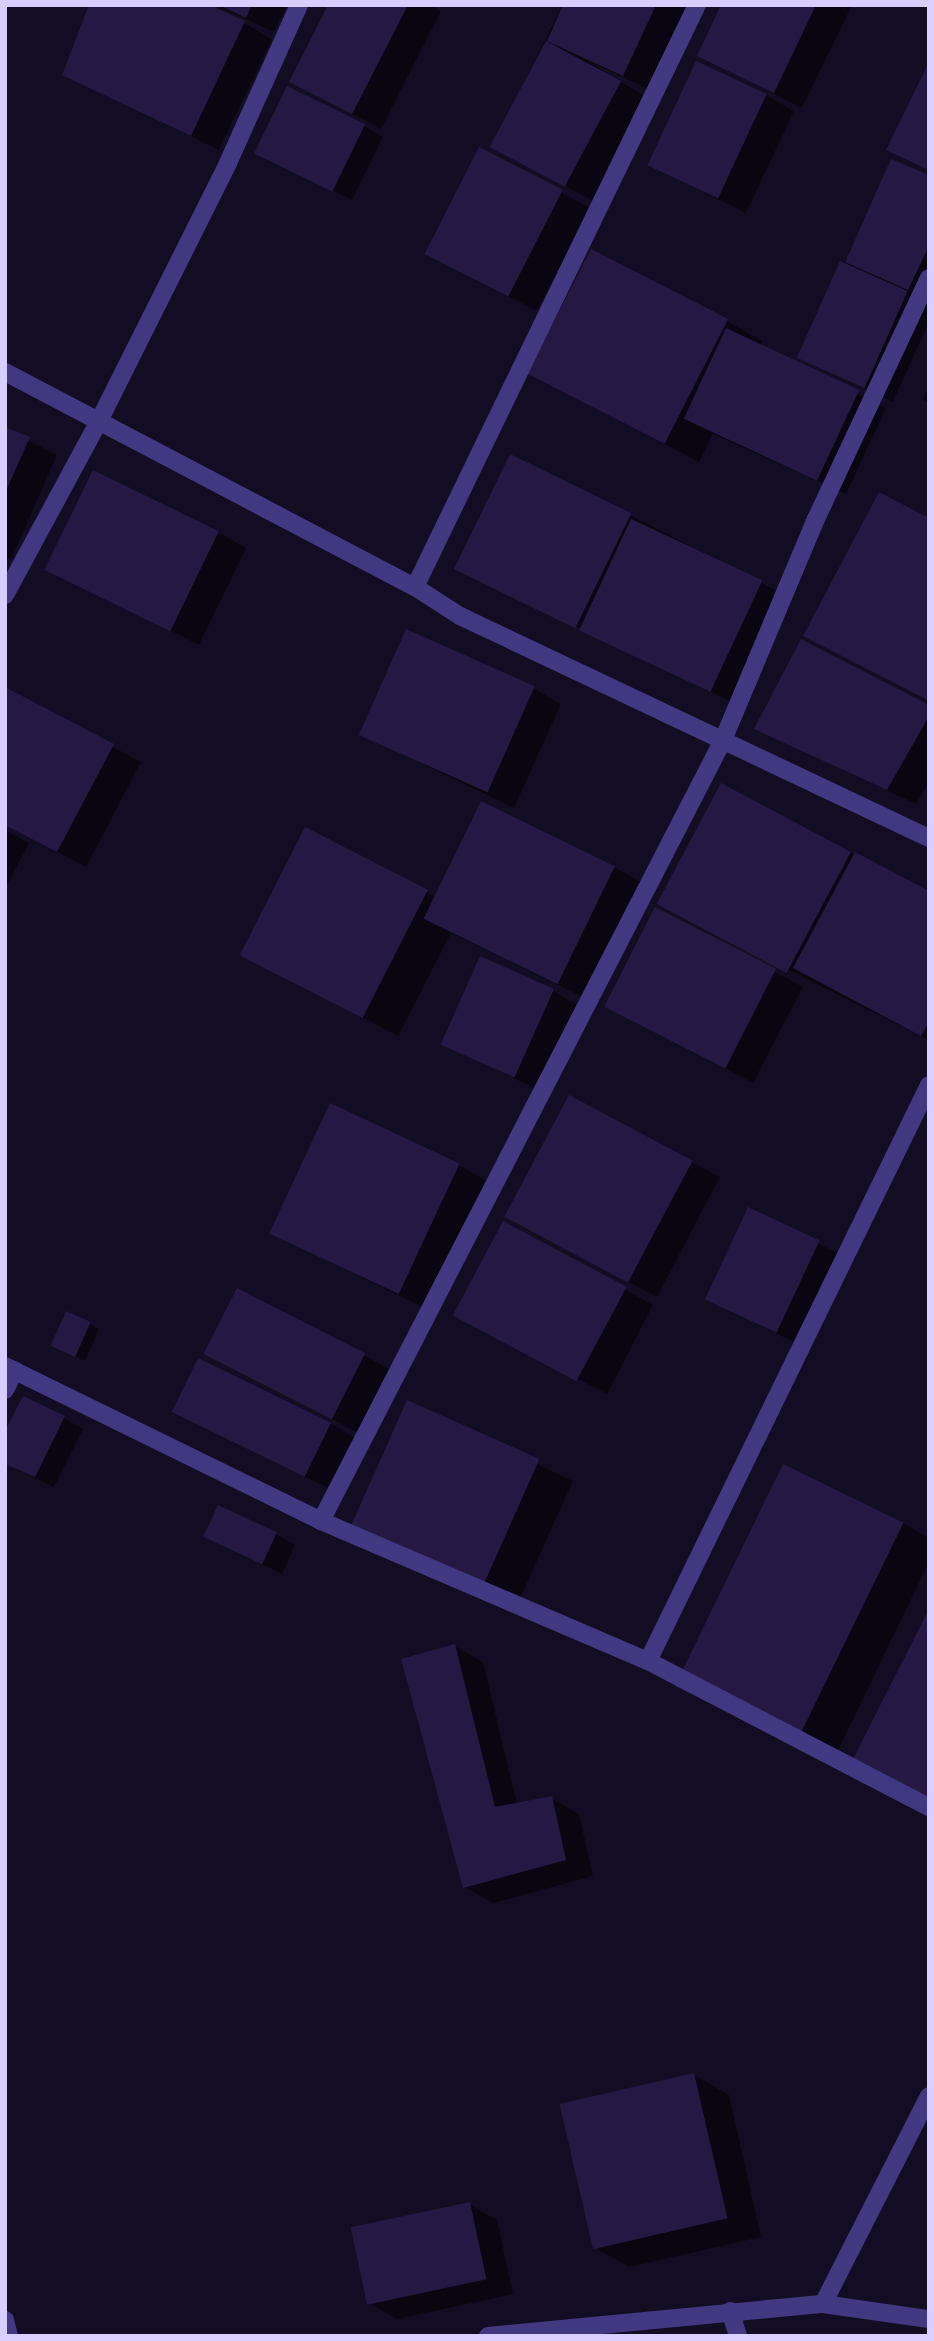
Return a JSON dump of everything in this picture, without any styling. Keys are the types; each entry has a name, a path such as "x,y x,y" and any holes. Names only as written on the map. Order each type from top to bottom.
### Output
{"street":[{"path":"5,595 100,419 228,163 299,5"},
{"path":"415,587 697,5"},
{"path":"321,1521 723,740 817,519 929,278"},
{"path":"5,372 100,419 415,587 460,616 929,838"},
{"path":"648,1661 929,1084"},
{"path":"5,1390 10,1368 321,1521 648,1661 929,1807"},
{"path":"822,2304 929,2096"},
{"path":"488,2336 822,2304 929,2319"},
{"path":"730,2311 738,2336"},
{"path":"5,2319 9,2336"}],"building":[{"path":"89,5 210,5 245,21 191,136 62,75"},
{"path":"219,5 252,5 246,18"},
{"path":"328,5 408,5 352,114 289,82"},
{"path":"563,5 656,5 623,76 547,41"},
{"path":"721,5 816,5 774,93 697,56"},
{"path":"546,41 621,81 565,187 490,147"},
{"path":"696,61 767,94 718,198 647,165"},
{"path":"929,62 929,170 886,150"},
{"path":"287,86 365,124 332,192 254,153"},
{"path":"479,147 563,190 508,297 425,254"},
{"path":"891,159 929,175 929,246 908,290 845,262"},
{"path":"591,249 728,319 665,444 527,374"},
{"path":"840,261 908,291 864,388 797,358"},
{"path":"726,328 859,390 817,481 684,419"},
{"path":"5,427 30,437 5,493"},
{"path":"510,454 631,513 575,628 454,569"},
{"path":"93,470 219,531 170,631 44,570"},
{"path":"879,492 929,518 929,701 803,636"},
{"path":"631,519 762,580 710,692 579,630"},
{"path":"406,629 535,686 488,792 359,735"},
{"path":"801,639 929,705 929,716 887,790 754,729"},
{"path":"5,687 114,744 57,852 5,825"},
{"path":"721,783 851,852 786,973 657,904"},
{"path":"481,801 615,866 557,984 424,919"},
{"path":"305,827 428,890 363,1018 240,955"},
{"path":"855,852 929,891 929,1022 921,1036 793,968"},
{"path":"655,907 776,969 725,1069 604,1007"},
{"path":"480,956 554,989 515,1078 441,1045"},
{"path":"569,1095 693,1161 628,1283 504,1217"},
{"path":"330,1103 460,1163 399,1294 269,1234"},
{"path":"748,1207 820,1240 776,1333 705,1299"},
{"path":"503,1221 627,1287 576,1381 453,1315"},
{"path":"237,1288 365,1353 332,1419 203,1354"},
{"path":"66,1311 91,1322 75,1357 51,1346"},
{"path":"198,1358 331,1423 305,1477 172,1412"},
{"path":"23,1396 65,1416 35,1477 5,1464 5,1431"},
{"path":"407,1400 539,1459 482,1588 350,1529"},
{"path":"783,1464 903,1523 795,1745 675,1686"},
{"path":"218,1505 277,1532 262,1564 203,1537"},
{"path":"929,1609 929,1805 850,1765"},
{"path":"455,1644 495,1807 552,1796 566,1860 463,1888 401,1659"},
{"path":"694,2073 728,2218 593,2249 560,2104"},
{"path":"470,2202 486,2279 367,2305 351,2227"}]}
